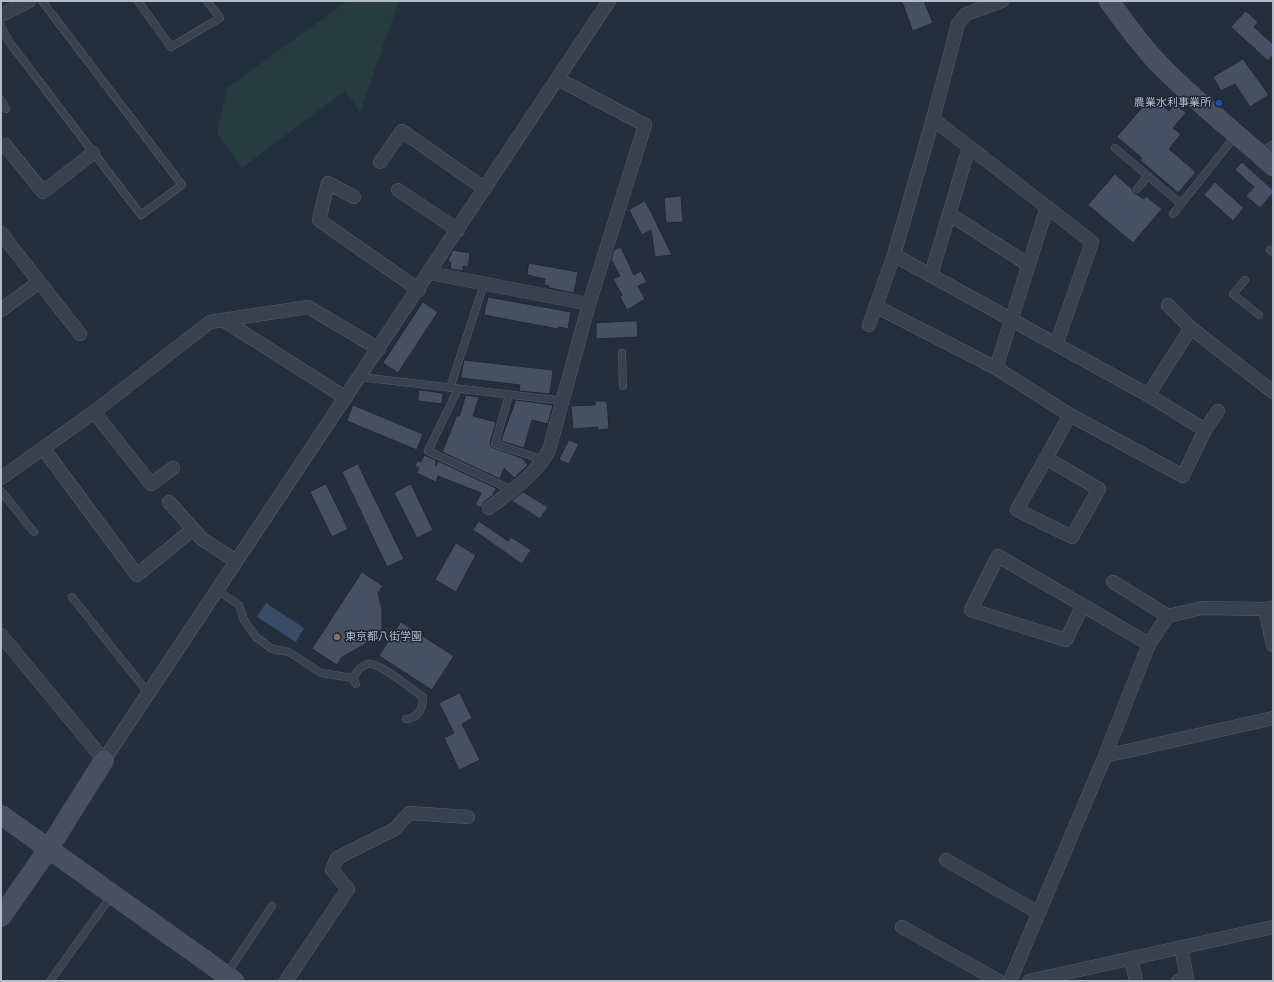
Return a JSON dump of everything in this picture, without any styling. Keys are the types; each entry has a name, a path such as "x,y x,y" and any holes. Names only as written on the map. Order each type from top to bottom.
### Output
{"street":[{"path":"6,9 28,1"},
{"path":"1,916 49,848 104,760 419,290 609,1"},
{"path":"869,325 877,307 894,255 933,119 958,24 966,14 1002,1"},
{"path":"1109,1 1124,22 1160,65 1236,135 1269,157"},
{"path":"489,508 512,490 544,460 549,450 564,401 589,304 645,125 558,79"},
{"path":"933,119 1092,242 1056,345"},
{"path":"380,162 402,131 485,189"},
{"path":"5,145 42,192 93,152"},
{"path":"931,275 969,147"},
{"path":"354,197 328,183 319,220 419,290"},
{"path":"398,190 458,230"},
{"path":"996,368 1047,207"},
{"path":"949,214 1029,265"},
{"path":"1,233 80,334"},
{"path":"894,255 1148,395 1206,430"},
{"path":"430,273 589,304"},
{"path":"1,310 39,282"},
{"path":"1168,305 1191,328 1273,392"},
{"path":"1,478 94,412 210,322 308,307 379,349"},
{"path":"877,307 996,368 1070,415 1183,476 1206,430 1218,411"},
{"path":"223,320 346,398"},
{"path":"1148,395 1191,328"},
{"path":"94,412 151,484 173,468"},
{"path":"1046,458 1099,489 1072,537 1017,510 1046,458 1070,415"},
{"path":"43,448 137,575 192,530"},
{"path":"169,502 192,530 202,539 236,561"},
{"path":"1083,606 1066,640 971,610 998,556 1149,644"},
{"path":"1113,582 1168,616"},
{"path":"1010,981 1105,756 1149,644 1168,616 1202,608 1269,608 1273,645"},
{"path":"1,635 104,760"},
{"path":"1105,756 1273,718"},
{"path":"286,981 348,889 332,870 337,858 395,829 409,813 468,817"},
{"path":"1,815 230,978"},
{"path":"946,860 1038,913"},
{"path":"902,927 999,981"},
{"path":"1029,981 1273,927"},
{"path":"1178,981 1187,979 1181,947"},
{"path":"1131,958 1136,981"}],"lane":[{"path":"1,26 10,43 140,215 182,185 42,1"},
{"path":"138,1 171,47 220,18 207,1"},
{"path":"1,100 6,109"},
{"path":"1173,214 1236,135"},
{"path":"1115,148 1181,204"},
{"path":"1138,189 1148,176"},
{"path":"1245,280 1233,294 1259,315"},
{"path":"484,284 454,388 428,451 512,490"},
{"path":"622,353 623,386"},
{"path":"360,377 564,401"},
{"path":"509,395 495,444 544,460"},
{"path":"1,491 34,532"},
{"path":"217,590 239,605 244,620 256,637 272,649 289,652 321,673 354,681 360,667 369,664 379,666 423,697 423,706 419,712 412,718 406,719"},
{"path":"72,597 148,694"},
{"path":"50,981 112,894"},
{"path":"230,978 272,906"}],"green space":[{"path":"347,1 399,1 360,112 345,91 242,168 217,134 227,88"}],"water":[{"path":"266,603 304,628 296,642 257,617"}],"building":[{"path":"902,1 924,1 933,23 913,31"},
{"path":"1246,11 1258,22 1254,27 1273,44 1273,55 1268,61 1231,27"},
{"path":"1243,59 1269,95 1250,107 1235,84 1221,91 1213,77"},
{"path":"1152,96 1169,111 1175,103 1186,113 1173,128 1181,134 1169,149 1196,172 1178,193 1140,160 1142,158 1117,137"},
{"path":"1242,162 1273,190 1273,193 1260,208 1246,196 1254,187 1235,170"},
{"path":"1115,174 1132,189 1134,193 1144,199 1146,196 1162,209 1133,243 1088,205"},
{"path":"1215,182 1244,208 1233,221 1204,195"},
{"path":"681,196 683,222 666,223 664,198"},
{"path":"645,201 672,255 655,257 651,230 642,235 629,210"},
{"path":"621,247 634,275 641,271 647,282 638,286 645,299 627,310 620,297 622,295 613,279 620,276 611,259 614,250"},
{"path":"453,250 470,253 468,267 463,266 463,271 450,269 451,262 448,262"},
{"path":"529,263 578,272 574,293 549,288 549,286 544,285 545,279 527,275"},
{"path":"488,297 571,312 568,329 559,327 558,329 484,315"},
{"path":"423,302 438,312 398,373 383,363"},
{"path":"637,321 638,337 596,339 596,323"},
{"path":"464,360 553,370 550,394 519,391 520,385 461,378"},
{"path":"419,390 443,393 442,404 418,401"},
{"path":"466,395 479,397 473,416 496,422 490,443 491,447 522,458 528,465 514,478 504,468 500,479 442,452 457,415 459,416"},
{"path":"516,400 553,405 548,424 532,420 524,448 501,441"},
{"path":"595,401 607,401 609,429 598,430 598,427 573,429 571,406 595,405"},
{"path":"353,405 423,434 417,450 347,421"},
{"path":"569,440 579,444 569,464 559,460"},
{"path":"424,455 436,460 436,466 438,461 496,488 493,495 484,502 481,508 475,505 481,493 438,476 436,482 416,473 419,468 415,466 417,461 421,462"},
{"path":"358,464 404,559 387,567 342,472"},
{"path":"326,484 348,529 332,537 310,492"},
{"path":"411,484 433,530 417,538 394,493"},
{"path":"523,492 548,507 540,519 512,501"},
{"path":"479,521 508,541 511,537 531,550 522,564 473,530"},
{"path":"456,543 476,555 456,592 435,580"},
{"path":"362,572 383,586 378,593 382,609 382,629 364,645 342,657 337,665 312,649"},
{"path":"401,622 454,656 432,690 379,656"},
{"path":"460,693 472,718 462,724 480,760 459,770 444,738 454,733 439,703"}],"place":[{"name":"農業水利事業所","path":"1219,103"},
{"name":"東京都八街学園","path":"337,637"}]}
